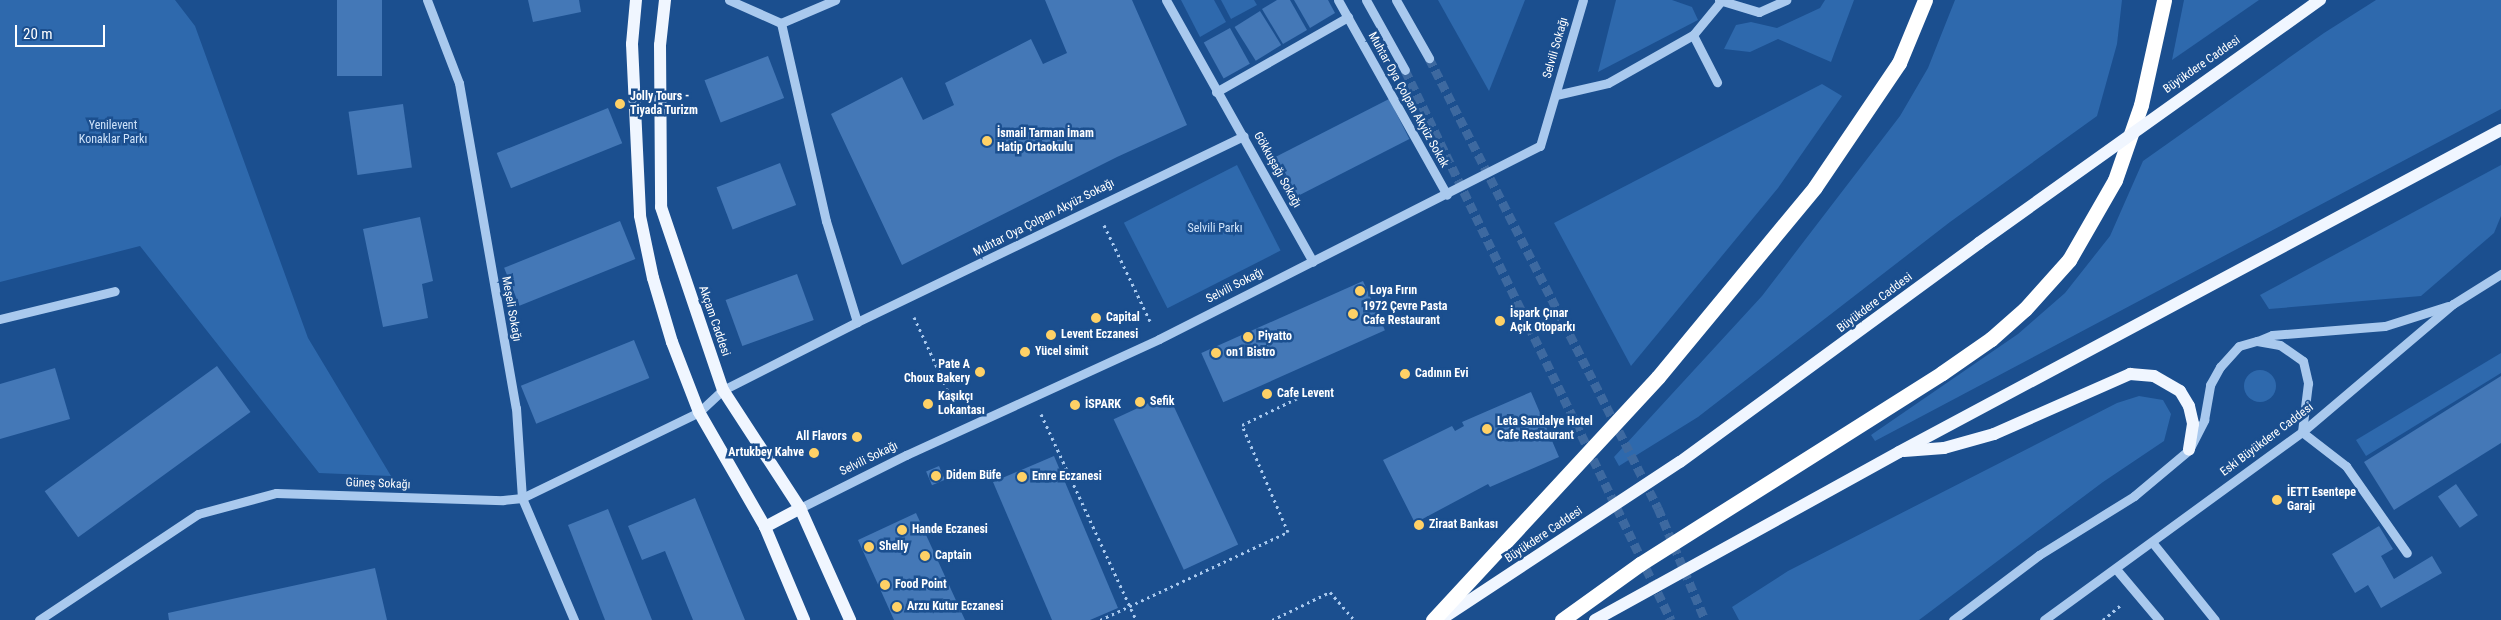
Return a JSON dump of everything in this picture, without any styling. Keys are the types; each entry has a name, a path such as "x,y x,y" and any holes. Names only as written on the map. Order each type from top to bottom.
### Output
{"highway":[{"path":"1433,620 1658,377 1815,187 1899,62 1925,0"},
{"path":"1562,620 1640,564 1942,373 1991,340 2025,310 2069,260 2115,180 2141,105 2164,0"}],"main road":[{"path":"636,0 632,44 640,216 653,278 672,342 699,412 765,527 804,620"},
{"name":"Akçam Caddesi","path":"665,0 660,45 661,207 724,390 800,508 850,620"},
{"name":"Büyükdere Caddesi","path":"1440,620 1680,462 1979,243 2320,0"},
{"path":"1595,620 1899,452 2501,130"},
{"path":"1899,452 1944,448 1994,434 2130,374 2154,376 2180,391 2189,406 2193,424 2189,450"},
{"path":"765,527 800,508"}],"street":[{"name":"Meşeli Sokağı","path":"427,0 459,83 516,408 522,498 574,620"},
{"path":"729,0 780,23 835,0"},
{"name":"Gökkuşağı Sokağı","path":"1166,0 1313,262"},
{"name":"Muhtar Oya Çolpan Akyüz Sokak","path":"1338,0 1447,195"},
{"path":"1366,0 1406,70"},
{"path":"1396,0 1429,58"},
{"name":"Selvili Sokağı","path":"800,508 965,428 1159,339 1447,195 1540,146 1583,0"},
{"path":"1556,95 1608,83 1693,35 1720,0 1759,12 1786,0"},
{"path":"1216,92 1348,17"},
{"path":"780,23 826,221 856,322"},
{"path":"1693,35 1717,82"},
{"name":"Muhtar Oya Çolpan Akyüz Sokağı","path":"724,390 856,322 906,300 1096,206 1244,136"},
{"name":"Eski Büyükdere Caddesi","path":"2044,620 2302,432 2453,304 2501,274"},
{"path":"0,319 115,290"},
{"path":"1953,620 2040,555 2134,496 2189,450 2204,420 2210,385 2220,367 2239,346 2272,335 2385,326 2453,304"},
{"path":"2257,341 2280,345 2303,360 2308,383 2302,432 2346,466 2407,552"},
{"name":"Güneş Sokağı","path":"39,620 198,514 276,493 503,500 522,498 699,412 724,390"},
{"path":"2152,542 2214,620"},
{"path":"2116,569 2159,620"}],"path":[{"path":"1096,206 1159,339"},
{"path":"906,300 965,428"},
{"path":"1100,620 1288,532 1242,425 1314,390"},
{"path":"1033,397 1136,620"},
{"path":"1272,620 1330,592 1354,620"}],"green space":[{"name":"Yenilevent Konaklar Parkı","path":"0,0 175,0 195,26 308,338 391,476 319,473 140,246 0,282"},
{"path":"1181,0 1214,0 1226,22 1200,37"},
{"path":"1221,0 1254,0 1257,5 1231,19"},
{"path":"1438,0 1525,0 1489,91"},
{"path":"1616,0 1672,0 1692,7 1698,20 1598,72"},
{"path":"1825,0 1854,0 1831,62 1778,39 1750,52 1724,49 1736,25 1751,22 1777,28 1820,8"},
{"path":"1955,0 2122,0 2117,44 2097,116 1950,222 1698,417 1619,466 1614,457 1762,296 1900,116 1928,68"},
{"path":"2184,0 2259,0 2172,60"},
{"path":"2376,0 2501,0 2501,109 1875,441 1871,435 2018,334 2065,293 2110,236 2143,161 2324,33"},
{"path":"1822,84 1842,96 1778,188 1631,366 1554,223"},
{"name":"Selvili Parkı","path":"1237,165 1281,251 1167,308 1124,223"},
{"path":"2501,165 2501,216 2494,233 2421,296 2269,309 2260,295"},
{"path":"2501,353 2501,373 2366,456 2356,440"},
{"path":"2260,370 2272,374 2276,386 2272,398 2260,402 2248,398 2244,386 2248,374"},
{"path":"2139,396 2163,400 2171,414 2164,441 2103,482 1919,620 1739,620 1732,607 1788,571 2117,403"}],"building":[{"path":"337,0 382,0 382,76 337,76"},
{"path":"528,0 579,0 581,12 533,22"},
{"name":"İsmail Tarman İmam Hatip Ortaokulu","path":"1045,0 1132,0 1187,125 1117,157 902,265 831,114 902,77 923,120 954,105 945,83 1031,39 1043,64 1067,53"},
{"path":"1277,0 1290,0 1307,30 1283,44 1262,9"},
{"path":"1294,0 1328,0 1335,13 1310,28"},
{"path":"1260,11 1281,45 1256,61 1235,27"},
{"path":"1230,28 1250,64 1224,78 1204,43"},
{"path":"768,56 784,98 721,122 705,80"},
{"path":"1389,99 1409,139 1291,199 1270,159"},
{"path":"403,104 412,167 357,175 349,112"},
{"path":"608,108 622,143 511,188 497,153"},
{"path":"780,163 796,205 733,229 717,187"},
{"path":"420,217 433,281 422,284 428,318 383,327 363,229"},
{"path":"620,221 635,259 519,306 504,268"},
{"path":"797,274 814,320 742,346 726,300"},
{"path":"1363,281 1385,330 1223,402 1201,353"},
{"path":"634,340 649,378 536,424 521,386"},
{"path":"217,366 251,412 78,537 45,491"},
{"path":"55,368 70,419 0,439 0,384"},
{"path":"2501,376 2501,443 2394,510 2364,462"},
{"path":"1531,392 1559,457 1490,487 1488,484 1415,523 1383,460 1452,426 1455,431 1464,426 1462,422"},
{"path":"1168,394 1238,544 1184,570 1114,419"},
{"path":"1054,456 1118,608 1090,620 1052,620 993,482"},
{"name":"Didem Büfe","path":"939,466 945,480 932,485 926,471"},
{"path":"2456,484 2478,515 2460,528 2438,497"},
{"path":"695,498 745,620 693,620 665,551 642,560 628,526"},
{"path":"608,509 652,620 605,620 568,525"},
{"path":"916,513 965,620 894,620 858,540"},
{"path":"2379,526 2393,549 2381,556 2394,579 2432,556 2442,573 2381,608 2368,585 2355,593 2332,554"},
{"path":"375,568 387,620 169,620 168,613"}],"tunnel":[{"path":"1429,58 1658,508 1705,620"},
{"path":"1405,70 1671,620"}],"place":[{"name":"Jolly Tours - Tiyada Turizm","path":"620,104"},
{"name":"İsmail Tarman İmam Hatip Ortaokulu","path":"987,141"},
{"name":"Loya Fırın","path":"1360,291"},
{"name":"1972 Çevre Pasta Cafe Restaurant","path":"1353,314"},
{"name":"Capital","path":"1096,318"},
{"name":"İspark Çınar Açık Otoparkı","path":"1500,321"},
{"name":"Levent Eczanesi","path":"1051,335"},
{"name":"Piyatto","path":"1248,337"},
{"name":"Yücel simit","path":"1025,352"},
{"name":"on1 Bistro","path":"1216,353"},
{"name":"Pate A Choux Bakery","path":"980,372"},
{"name":"Cadının Evi","path":"1405,374"},
{"name":"Cafe Levent","path":"1267,394"},
{"name":"Sefik","path":"1140,402"},
{"name":"Kaşıkçı Lokantası","path":"928,404"},
{"name":"İSPARK","path":"1075,405"},
{"name":"Leta Sandalye Hotel Cafe Restaurant","path":"1487,429"},
{"name":"All Flavors","path":"857,437"},
{"name":"Artukbey Kahve","path":"814,453"},
{"name":"Didem Büfe","path":"936,476"},
{"name":"Emre Eczanesi","path":"1022,477"},
{"name":"İETT Esentepe Garajı","path":"2277,500"},
{"name":"Ziraat Bankası","path":"1419,525"},
{"name":"Hande Eczanesi","path":"902,530"},
{"name":"Shelly","path":"869,547"},
{"name":"Captain","path":"925,556"},
{"name":"Food Point","path":"885,585"},
{"name":"Arzu Kutur Eczanesi","path":"897,607"}]}
